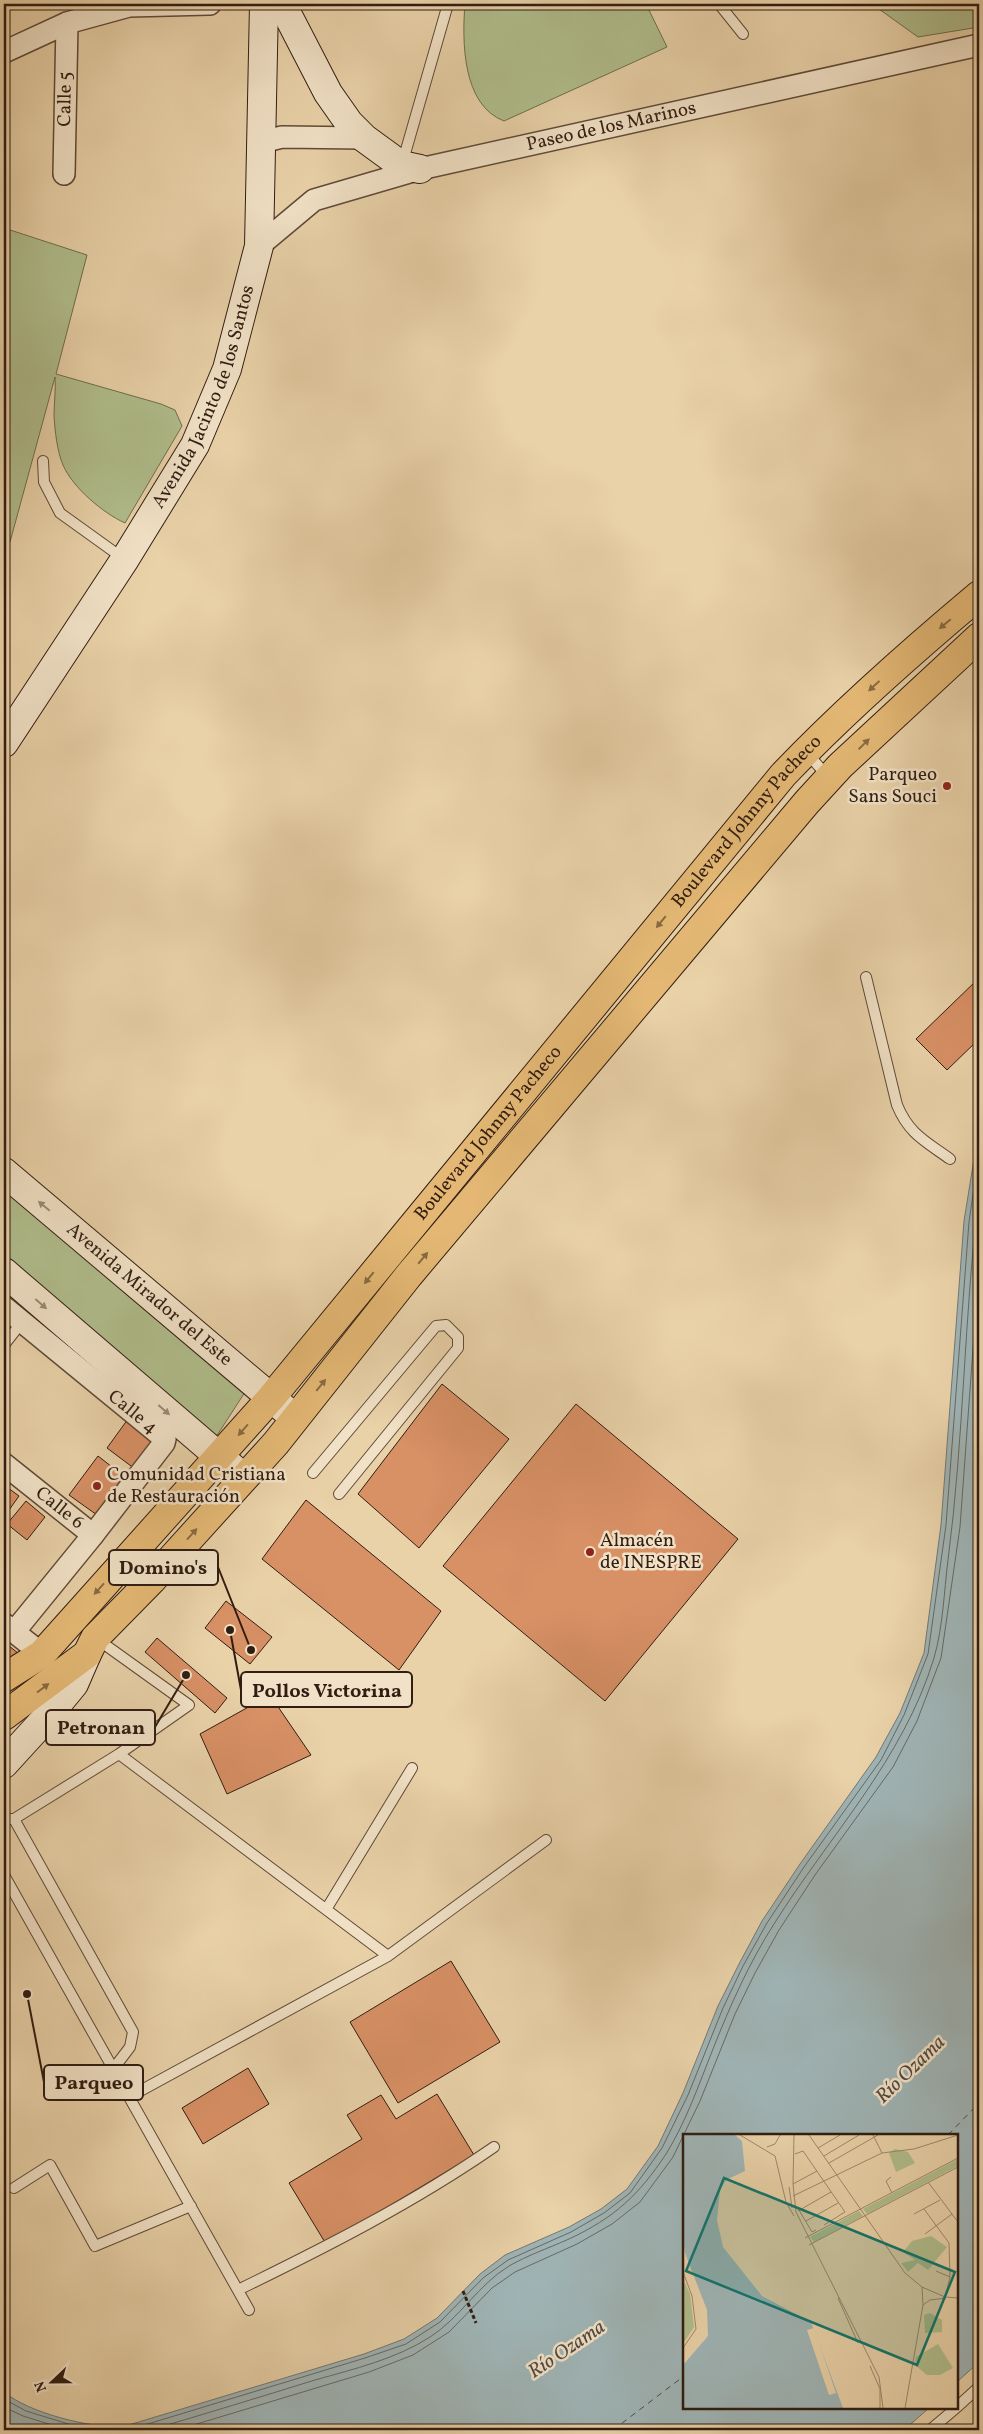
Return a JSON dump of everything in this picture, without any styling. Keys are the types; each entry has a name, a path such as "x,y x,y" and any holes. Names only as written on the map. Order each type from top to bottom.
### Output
{"main road":[{"name":"Avenida Jacinto de los Santos","path":"4,743 125,559 195,446 227,369 259,246 264,4"},
{"path":"282,4 328,93 349,123 364,138 411,167"},
{"name":"Boulevard Johnny Pacheco","path":"4,1678 42,1654 271,1398 742,824 806,751 910,653 979,595"},
{"name":"Boulevard Johnny Pacheco","path":"4,1716 91,1646 276,1443 409,1275 608,1036 807,802 979,636"},
{"name":"Avenida Mirador del Este","path":"4,1172 295,1418"},
{"path":"4,1272 243,1477"},
{"path":"4,1764 74,1684 91,1646"}],"street":[{"path":"4,52 67,23 129,6 210,4"},
{"name":"Calle 5","path":"64,174 67,23"},
{"name":"Paseo de los Marinos","path":"259,246 314,200 411,167 979,45"},
{"path":"262,142 282,137 364,138"},
{"name":"Calle 4","path":"4,1307 165,1439 164,1443 93,1535 9,1628"},
{"name":"Calle 6","path":"4,1464 93,1535"},
{"path":"9,1628 42,1654"}],"lane":[{"path":"411,167 448,4"},
{"path":"719,4 743,34"},
{"path":"43,461 44,482 60,513 125,559"},
{"path":"806,751 830,778"},
{"path":"866,977 896,1105 904,1122 916,1135 950,1159"},
{"path":"4,1345 22,1322"},
{"path":"313,1473 436,1326 446,1325 458,1337 458,1348 339,1494"},
{"path":"91,1646 189,1705 119,1754 9,1819 133,2032 130,2047 114,2068"},
{"path":"119,1754 327,1908 388,1956"},
{"path":"327,1908 412,1768"},
{"path":"129,2097 388,1956 546,1840"},
{"path":"4,1875 249,2310"},
{"path":"238,2290 386,2215 458,2172 494,2147"},
{"path":"14,2188 50,2165 95,2246 191,2206"},
{"path":"958,2405 979,2387"},
{"path":"930,2430 954,2409"}],"path":[{"path":"463,2291 476,2323"}],"green space":[{"path":"465,4 646,4 667,47 504,121 490,113 472,87 465,53"},
{"path":"872,4 979,4 979,27 918,37"},
{"path":"4,228 87,255 56,374 161,404 175,410 182,426 125,523 107,513 81,491 63,465 55,428 55,377 10,542 4,540"},
{"path":"4,1177 247,1389 216,1437 4,1257"}],"water":[{"name":"Río Ozama","path":"979,1128 979,2362 958,2381 958,2134 683,2134 683,2409 928,2409 904,2430 4,2430 4,2392 15,2400 60,2418 94,2425 122,2427 364,2354 404,2339 437,2318 480,2274 505,2255 569,2227 601,2209 627,2189 658,2146 683,2093 718,2006 762,1921 876,1757 900,1713 924,1653 941,1525 964,1221"}],"building":[{"path":"979,978 979,1039 947,1070 916,1039"},
{"path":"442,1384 509,1439 419,1548 358,1494"},
{"name":"Almacén de INESPRE","path":"576,1404 738,1539 605,1701 443,1566"},
{"path":"128,1419 156,1439 135,1469 107,1448"},
{"name":"Comunidad Cristiana de Restauración","path":"98,1456 125,1477 97,1515 69,1495"},
{"path":"4,1485 19,1496 4,1517"},
{"path":"306,1500 441,1611 399,1670 262,1559"},
{"path":"26,1501 45,1517 27,1540 7,1524"},
{"path":"226,1601 272,1637 250,1664 205,1628"},
{"path":"157,1638 227,1698 215,1713 145,1652"},
{"path":"4,1642 23,1657 4,1669"},
{"path":"270,1695 311,1755 227,1794 200,1734"},
{"path":"451,1961 500,2042 398,2103 350,2022"},
{"path":"248,2068 269,2104 203,2144 182,2108"},
{"path":"437,2094 474,2155 326,2244 289,2183 362,2139 347,2115 381,2095 396,2119"}],"ferry route":[{"path":"949,2134 979,2103"},
{"path":"613,2430 683,2377"}],"place":[{"name":"Parqueo Sans Souci","path":"947,786"},
{"name":"Comunidad Cristiana de Restauración","path":"97,1486"},
{"name":"Almacén de INESPRE","path":"590,1552"},
{"name":"Pollos Victorina","path":"230,1630"},
{"name":"Domino's","path":"251,1650"},
{"name":"Petronan","path":"186,1675"},
{"name":"Parqueo","path":"27,1994"}]}
